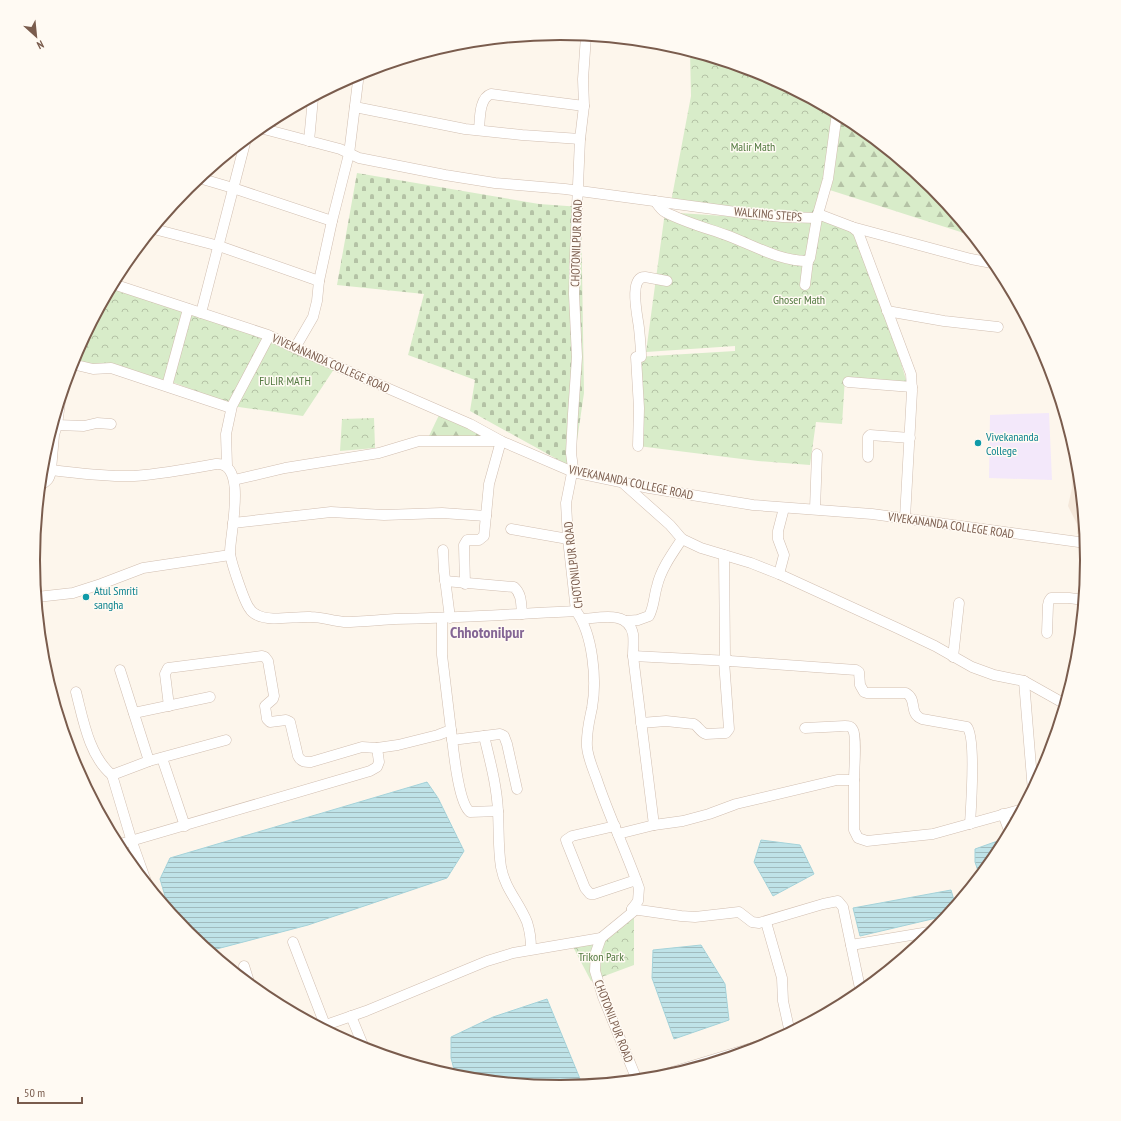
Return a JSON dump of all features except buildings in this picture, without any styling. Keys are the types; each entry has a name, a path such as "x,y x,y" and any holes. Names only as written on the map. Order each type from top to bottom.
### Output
{"street":[{"name":"CHOTONILPUR ROAD","path":"586,41 583,79 584,106 580,138 575,255 574,294 577,357 573,414 573,472 566,504 568,539 579,615 592,654 594,683 592,708 587,727 587,748 602,797 639,888 638,901 632,909 634,911 601,938 596,952 595,971 603,997 635,1076"},
{"path":"295,348 313,317 317,301 319,281 332,221 349,154 358,81"},
{"path":"478,130 483,100 486,96 491,94 584,106"},
{"path":"309,141 313,103"},
{"path":"355,107 443,125 478,130 580,138"},
{"path":"805,285 808,261 828,179 836,119"},
{"name":"WALKING STEPS","path":"268,130 340,149 359,158 456,177 495,183 578,191 743,213 783,217 818,216 852,227 986,262"},
{"path":"201,313 244,148"},
{"path":"205,180 332,221"},
{"path":"655,201 665,212 759,250 782,257 808,261"},
{"path":"852,227 858,232 911,374 912,387 910,438 905,518"},
{"path":"159,229 219,246 319,281"},
{"path":"638,446 639,327 635,292 638,280 642,277 667,282"},
{"name":"VIVEKANANDA COLLEGE ROAD","path":"119,286 269,336 470,424 501,440 573,472 667,491 753,505 815,509 905,518 981,530 1080,542"},
{"path":"167,386 188,309"},
{"path":"887,311 944,321 998,327"},
{"path":"227,466 226,434 231,408 269,336"},
{"path":"78,366 93,369 111,368 231,408"},
{"path":"848,382 912,387"},
{"path":"58,425 84,426 97,423 111,424"},
{"path":"868,457 868,437 870,435 910,438"},
{"path":"234,480 285,468 379,453 419,441 501,440 490,479 484,536 479,540 467,540 464,545 465,584"},
{"path":"46,482 50,477 53,447"},
{"path":"815,509 817,454"},
{"path":"51,470 104,476 132,476 157,474 221,464 227,466 231,471 234,480 234,515 230,555 236,578 249,609 257,615 269,618 312,617 342,622 359,622 522,614 579,615 615,617 626,621 638,620 649,616 652,611 657,585 662,571 682,539"},
{"path":"620,482 630,488 645,504 670,525 682,539 701,548 751,563 780,574 935,646 981,671 1024,681 1061,701"},
{"path":"780,574 784,556 778,539 778,531 784,508"},
{"path":"233,523 331,512 384,515 442,513 486,516"},
{"path":"511,528 568,539"},
{"path":"443,550 446,618 442,656 459,784 467,810 474,813 498,812"},
{"path":"41,597 73,593 102,584 143,568 230,555"},
{"path":"641,723 676,722 694,724 706,734 726,733 729,729 727,661 724,655 724,555"},
{"path":"445,581 514,588 518,591 520,597 522,614"},
{"path":"1047,633 1049,601 1052,598 1080,599"},
{"path":"953,657 959,603"},
{"path":"626,621 633,634 633,656 654,825"},
{"path":"169,706 165,674 168,668 262,656 268,661 274,696 273,699 265,706 267,719 270,722 286,720 290,722 300,760 311,762 362,747 377,748 452,735 484,736 500,734 506,738 518,789"},
{"path":"633,656 856,670 859,672 860,685 864,692 906,693 912,698 914,713 917,717 963,725 967,727 971,734 970,824"},
{"path":"120,670 150,761"},
{"path":"1024,681 1032,780"},
{"path":"76,692 90,741 103,766 112,774 141,868"},
{"path":"134,713 210,697"},
{"path":"805,728 845,726 852,728 854,737 854,830 858,838 867,841 933,834 1017,811"},
{"path":"484,736 495,785 501,867 505,883 527,923 531,949"},
{"path":"112,774 150,761 226,740"},
{"path":"124,844 370,771 377,767 379,762 377,748"},
{"path":"162,758 185,826"},
{"path":"636,880 590,894 585,888 566,840 572,836 683,821 709,814 736,804 829,781 854,780"},
{"path":"1003,814 1008,826"},
{"path":"632,909 695,917 739,912 752,922 766,922 823,904 838,902 843,907 859,987"},
{"path":"766,922 781,973 783,1001 789,1028"},
{"path":"850,945 925,933"},
{"path":"326,1025 438,982 487,961 531,949 601,938"},
{"path":"293,942 322,1023"},
{"path":"244,966 247,975"},
{"path":"351,1016 362,1041"}],"shaded area":[{"path":"1049,413 1052,480 989,478 990,415"},
{"path":"1071,459 1077,493 1080,534 1077,534 1077,524 1068,506 1072,488"}],"green space":[{"name":"Malir Math","path":"690,57 728,68 760,80 791,94 839,121 829,178 812,218 671,202 691,96"},
{"path":"831,116 850,128 904,169 929,192 965,233 811,184"},
{"path":"357,173 539,204 581,207 584,393 573,468 470,411 475,380 408,355 424,294 337,285"},
{"name":"Ghoser Math","path":"665,212 813,222 821,217 856,232 896,346 907,383 845,378 842,424 816,422 810,465 758,461 638,446 636,357 735,351 735,346 646,352"},
{"name":"FULIR MATH","path":"116,290 192,311 269,336 336,366 303,416 232,406 231,404 172,382 79,362 94,330"},
{"path":"440,413 489,438 429,436"},
{"path":"374,418 375,448 340,451 342,419"},
{"name":"Trikon Park","path":"634,911 634,965 591,981 571,943 605,935"}],"water":[{"path":"427,782 438,798 464,851 447,878 308,925 214,950 192,929 166,901 160,879 170,858"},
{"path":"761,840 800,845 814,874 773,896 754,862"},
{"path":"999,841 978,870 975,862 975,849"},
{"path":"951,890 954,901 940,917 860,936 853,908"},
{"path":"701,945 725,984 729,1020 674,1039 652,978 653,950"},
{"path":"547,999 581,1080 526,1080 493,1077 454,1070 451,1058 451,1037 493,1017"}],"place":[{"name":"Vivekananda College","path":"978,443"},
{"name":"Atul Smriti sangha","path":"86,597"}],"district":[{"name":"Chhotonilpur","path":"487,632"}]}
